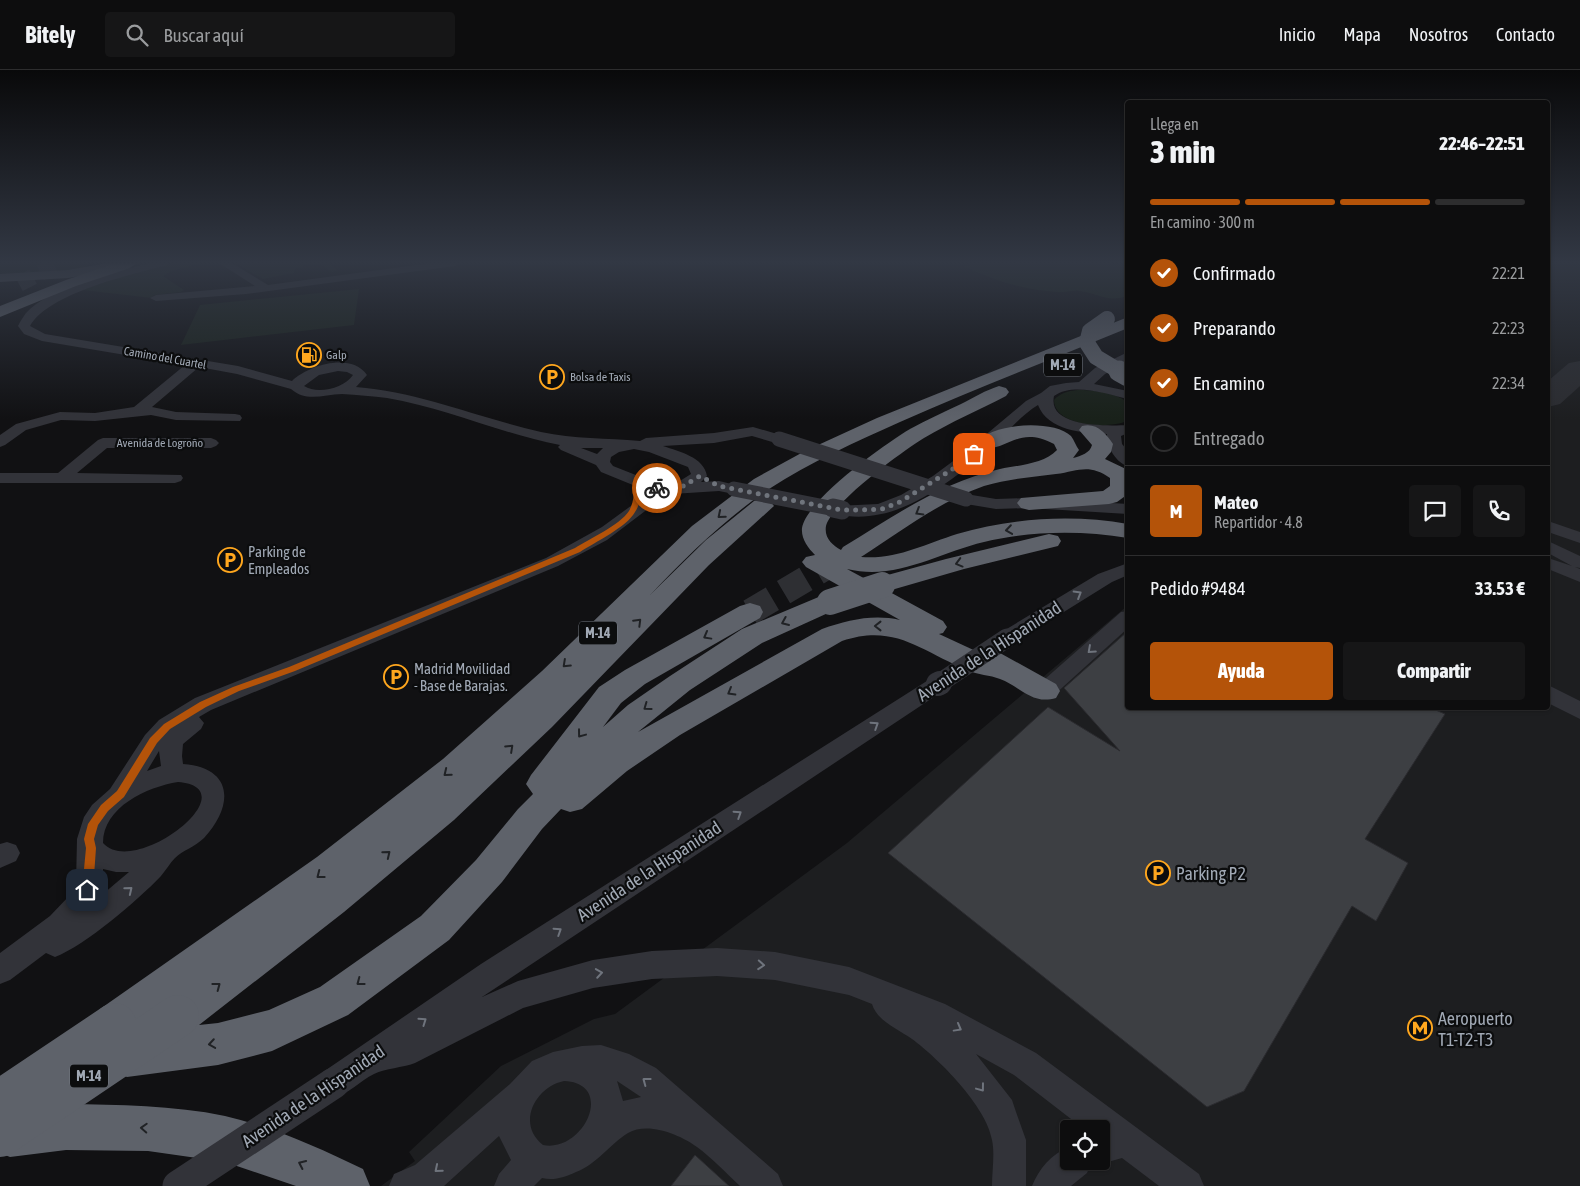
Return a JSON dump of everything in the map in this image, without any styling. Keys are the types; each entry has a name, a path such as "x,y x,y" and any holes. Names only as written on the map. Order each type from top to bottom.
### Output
{"highway":[{"path":"1117,321 1090,331 1087,343 1096,357 1125,375"},
{"name":"M-14","path":"0,1100 115,1024 269,914 364,841 454,767 569,661 681,549 726,510 762,484 801,461 851,436 1117,321"},
{"name":"M-14","path":"0,1136 178,1016 309,918 416,831 477,779 572,689 704,556 746,518 793,484 874,440 999,392 1125,339"},
{"path":"999,392 918,434 862,474 822,513 815,523 814,536 818,544 827,553 842,560 868,565 899,561 967,539 1011,530 1070,526 1125,533"},
{"path":"852,552 961,487 1062,458 1068,450 1063,440 1046,432 1025,429 994,436"},
{"path":"1029,469 1063,467 1098,456 1103,448 1099,438 1089,430"},
{"path":"1029,503 1110,497 1121,488 1121,476 1116,472 1087,461"},
{"path":"862,474 840,484 810,510 803,521 800,532 801,543 806,554 831,573 940,630 1005,670 1045,691"},
{"path":"0,1076 70,1064 218,1044 272,1030 334,1001 435,928 489,871 530,819 595,752 639,713 680,683 752,636 830,602 955,564 1049,541 1125,533"},
{"path":"396,956 540,787 610,695 635,677 750,612"},
{"path":"489,871 536,832 564,804 616,762 669,727 832,635 853,628 886,626 908,631 979,664 1005,670"},
{"path":"0,1136 66,1127 148,1128 225,1139 298,1162 346,1186"}],"street":[{"name":"Camino del Cuartel","path":"31,315 25,321 24,326 34,334 48,338 256,374 297,386 300,390 313,393 338,390"},
{"path":"1083,386 1100,371 1124,358"},
{"path":"145,411 192,374 201,364"},
{"name":"Camino del Cuartel","path":"256,374 286,375 344,368 358,372 360,375"},
{"path":"1100,371 1103,382 1122,393"},
{"path":"297,386 301,378 314,372"},
{"path":"338,390 354,384 360,375 372,386 388,394"},
{"path":"338,390 388,394 538,436 602,462 607,469 654,488 726,488 842,510 882,509 900,502 961,464 1032,401 1047,396 1061,388 1083,386 1122,393"},
{"path":"1047,396 1044,402 1046,408 1061,421"},
{"name":"Avenida de Logroño","path":"0,442 20,427 48,418 95,417 145,411 176,416 235,418"},
{"path":"994,436 1019,421 1032,419 1061,421 1089,430 1122,430"},
{"path":"1122,430 1113,437 1114,444 1125,457"},
{"path":"602,462 606,452 634,444 650,441 714,438 753,431 966,499 996,504 1029,503 1125,508"},
{"path":"538,436 576,443 634,444 688,462 698,469 700,476 726,488"},
{"path":"688,462 692,446 714,438"},
{"name":"Avenida de Logroño","path":"62,478 103,443 211,443"},
{"path":"120,794 154,741 167,726 203,704 552,562 577,550 617,526 649,499 700,476"},
{"path":"0,478 175,478"},
{"path":"632,512 638,496 638,482"},
{"path":"1550,530 1580,538"},
{"path":"1550,530 1580,548"},
{"path":"1550,546 1580,553"},
{"path":"1550,547 1580,563"},
{"path":"1550,564 1580,576"},
{"name":"Avenida de la Hispanidad","path":"178,1186 334,1083 490,974 1006,638 1105,578 1125,569"},
{"path":"1045,691 1125,620"},
{"path":"175,772 169,760 170,748 175,738 213,710 292,669"},
{"path":"1550,696 1580,711"},
{"path":"0,971 66,920 87,890 91,848 89,839 93,824 104,808 120,794 140,782 175,772 189,773 206,780 213,790 212,807 203,823 188,838 168,850 146,859 124,862 101,858 91,848"},
{"path":"0,971 51,946 107,908 144,877 168,850"},
{"path":"369,1059 404,1052 518,995 593,974 652,965 717,962 775,966 849,981 934,1014 1025,1064 1122,1146 1187,1186"},
{"path":"849,981 924,1029 964,1064 1000,1112 1009,1140 1009,1186"},
{"path":"570,1065 589,1059 605,1060 645,1079 766,1186"},
{"path":"406,1186 426,1179 521,1095 531,1082 542,1073 556,1066 570,1065 583,1067 595,1074 603,1086 607,1101 605,1118 598,1135"},
{"path":"521,1095 515,1110 513,1124 517,1140 525,1153 538,1161 554,1163 571,1158 586,1149 598,1135 619,1118 639,1112 673,1117 710,1136"},
{"path":"511,1186 526,1169 538,1161"},
{"path":"1049,1186 1064,1170"}],"shaded area":[{"path":"195,315 355,315 354,325 181,345"},
{"path":"1550,315 1580,315 1580,1186 381,1186 415,1161 409,1152 501,1066 594,1019 615,1014 847,843 1125,608 1125,710 1550,710"},
{"path":"1090,390 1104,392 1122,399 1125,401 1125,422 1108,425 1084,424 1063,416 1056,409 1054,400 1070,391"}],"building":[{"name":"Parking P2","path":"1125,634 1125,710 1436,710 1445,714 1365,839 1408,863 1376,921 1352,906 1244,1091 1207,1107 888,853 1048,707 1120,751 1064,688"},
{"path":"695,1155 729,1186 671,1186"}],"taxiway":[{"path":"1550,395 1580,370"}],"tunnel":[{"path":"750,612 848,554"}],"way so far":[{"path":"657,488 667,490 678,489 700,476 719,486 842,510 882,509 912,495 974,454"}],"place":[{"name":"Galp","path":"309,355"},
{"name":"Bolsa de Taxis","path":"552,377"},
{"name":"Parking de Empleados","path":"230,560"},
{"name":"Madrid Movilidad - Base de Barajas.","path":"396,677"},
{"name":"Parking P2","path":"1158,873"},
{"name":"Aeropuerto T1-T2-T3","path":"1420,1028"}],"route":[{"path":"87,890 91,848 89,839 93,824 104,808 120,794 154,741 167,726 203,704 236,689 292,669 577,550 617,526 632,512 638,496 638,482 657,488"}]}
